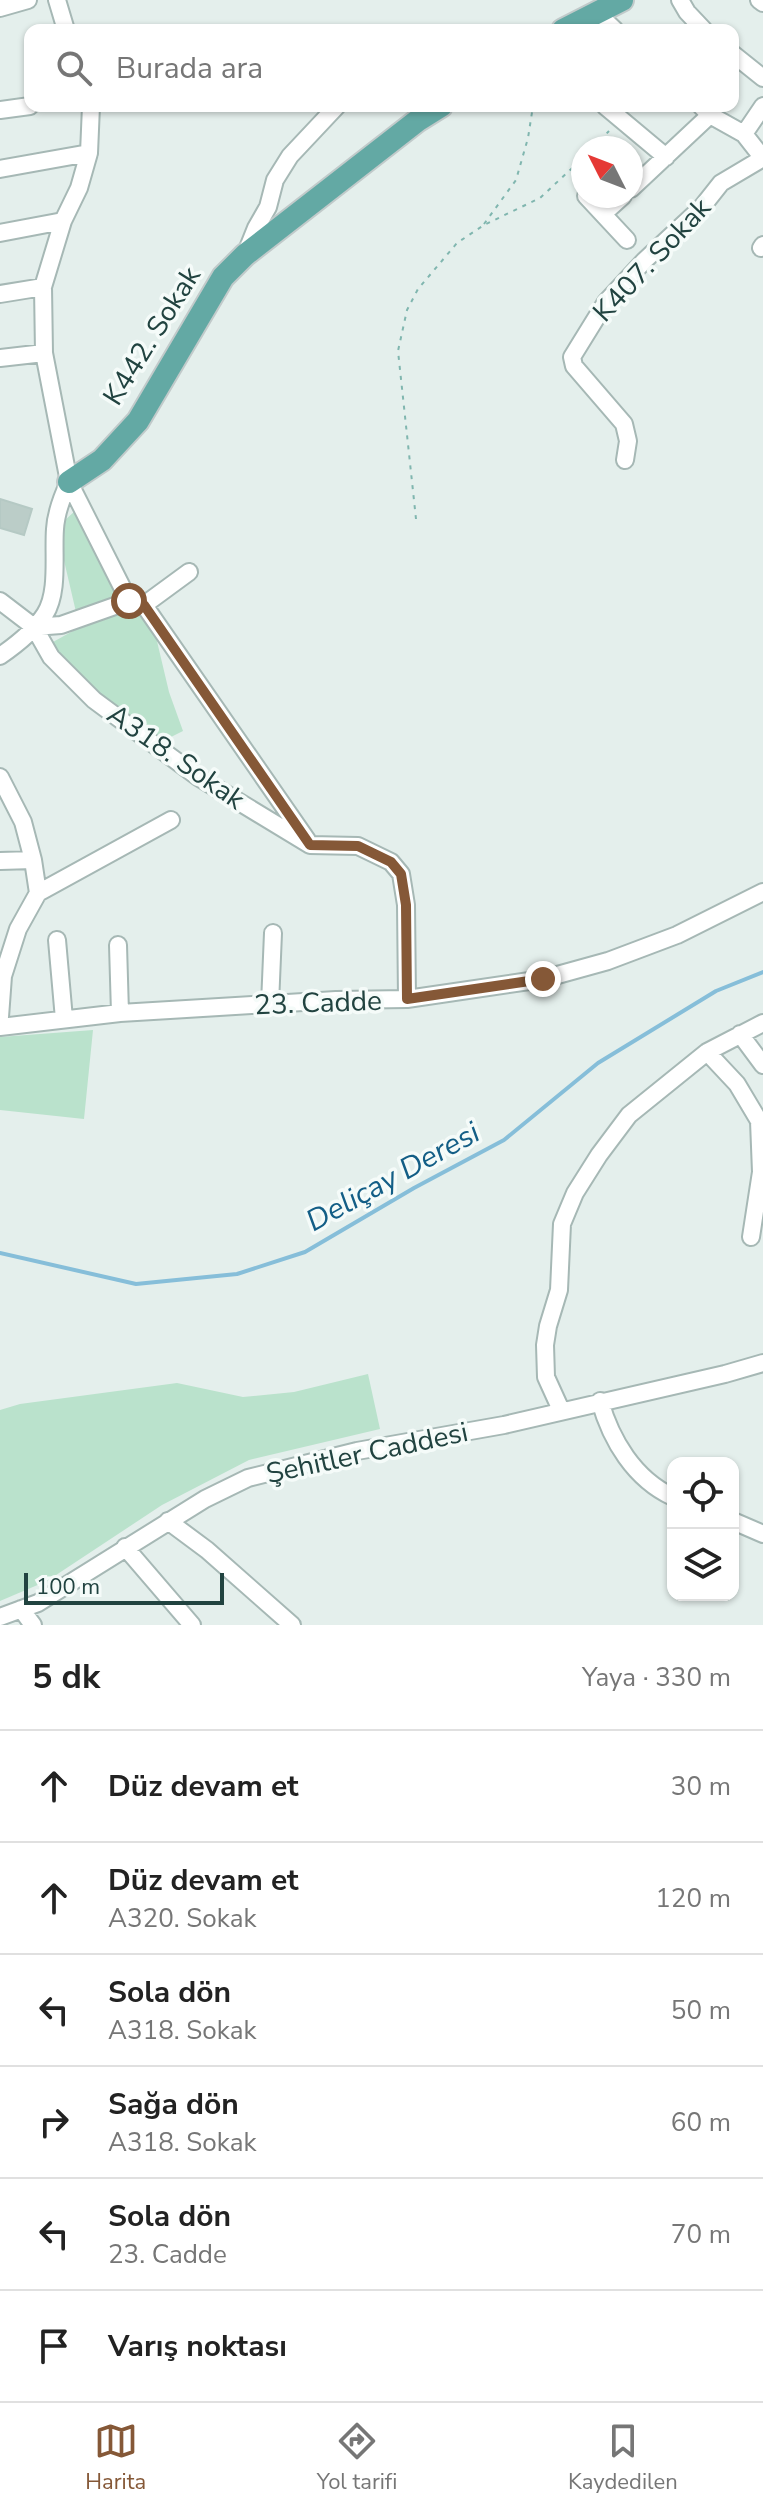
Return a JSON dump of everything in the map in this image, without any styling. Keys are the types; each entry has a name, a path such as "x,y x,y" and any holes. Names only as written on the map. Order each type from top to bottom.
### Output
{"main road":[{"path":"574,24 622,0"},
{"name":"K442. Sokak","path":"69,482 102,460 138,421 223,277 245,255 431,112"}],"street":[{"path":"0,8 28,0"},
{"path":"57,0 64,24"},
{"path":"680,0 698,24"},
{"path":"596,12 609,24"},
{"path":"739,59 763,78"},
{"path":"744,134 763,106"},
{"path":"0,110 24,107"},
{"path":"91,112 89,153 79,188 63,221 43,287 44,353 69,482 136,603 168,642 310,845 358,846 391,862 401,874 406,905 407,999"},
{"path":"245,255 268,207 275,180 290,156 331,112"},
{"path":"612,112 666,157"},
{"path":"643,178 666,157 704,112"},
{"path":"709,112 744,134 762,157"},
{"path":"0,169 89,153"},
{"name":"K407. Sokak","path":"625,460 628,441 624,424 574,366 572,357 606,302 645,260 702,207 721,183 762,157"},
{"path":"597,208 627,240"},
{"path":"603,214 610,208"},
{"path":"0,233 63,221"},
{"path":"0,294 43,287"},
{"path":"0,358 44,353"},
{"path":"0,656 47,612 52,589 55,525 69,482"},
{"path":"0,601 34,627 61,625 136,603 189,572"},
{"name":"A318. Sokak","path":"34,627 51,657 94,700 198,777 310,845"},
{"path":"0,777 7,804 23,822 38,893"},
{"path":"0,1017 3,976 18,929 38,893 171,820"},
{"path":"0,861 33,860"},
{"name":"23. Cadde","path":"0,1027 120,1013 407,999 543,979 608,961 677,935 763,892"},
{"path":"0,930 18,929"},
{"path":"270,1004 273,933"},
{"path":"57,940 64,1019"},
{"path":"118,945 120,1013"},
{"path":"561,1410 546,1377 545,1345 559,1290 562,1224 575,1193 629,1115 707,1052 763,1023"},
{"path":"740,1034 763,1065"},
{"path":"707,1052 737,1084 759,1121 761,1172 751,1237"},
{"name":"Şehitler Caddesi","path":"0,1617 38,1603 168,1521 248,1478 357,1451 504,1425 763,1363"},
{"path":"600,1401 608,1430 626,1459 667,1493"},
{"path":"168,1521 207,1550 292,1625"},
{"path":"739,1524 763,1534"},
{"path":"125,1547 192,1625"},
{"path":"21,1609 33,1625"}],"path":[{"path":"484,225 516,180 532,112"},
{"path":"605,136 621,119"},
{"path":"416,519 398,351 407,310 418,289 457,243 484,225 540,198 571,169"}],"green space":[{"path":"75,511 115,590 114,598 76,612 62,552 65,520"},
{"path":"125,612 139,615 156,637 169,692 183,731 161,742 68,668 53,642 80,627"},
{"path":"93,1030 84,1119 0,1110 0,1037"},
{"path":"368,1374 380,1429 249,1460 162,1505 47,1581 0,1601 0,1410 20,1404 177,1383 243,1397 294,1392"}],"building":[{"path":"0,499 32,509 24,535 0,528"}],"waterway":[{"name":"Deliçay Deresi","path":"0,1253 136,1284 237,1274 305,1252 504,1140 598,1063 716,991 763,972"}],"route":[{"path":"129,601 144,605 310,845 358,846 391,862 401,874 406,905 407,999 543,979"}]}
